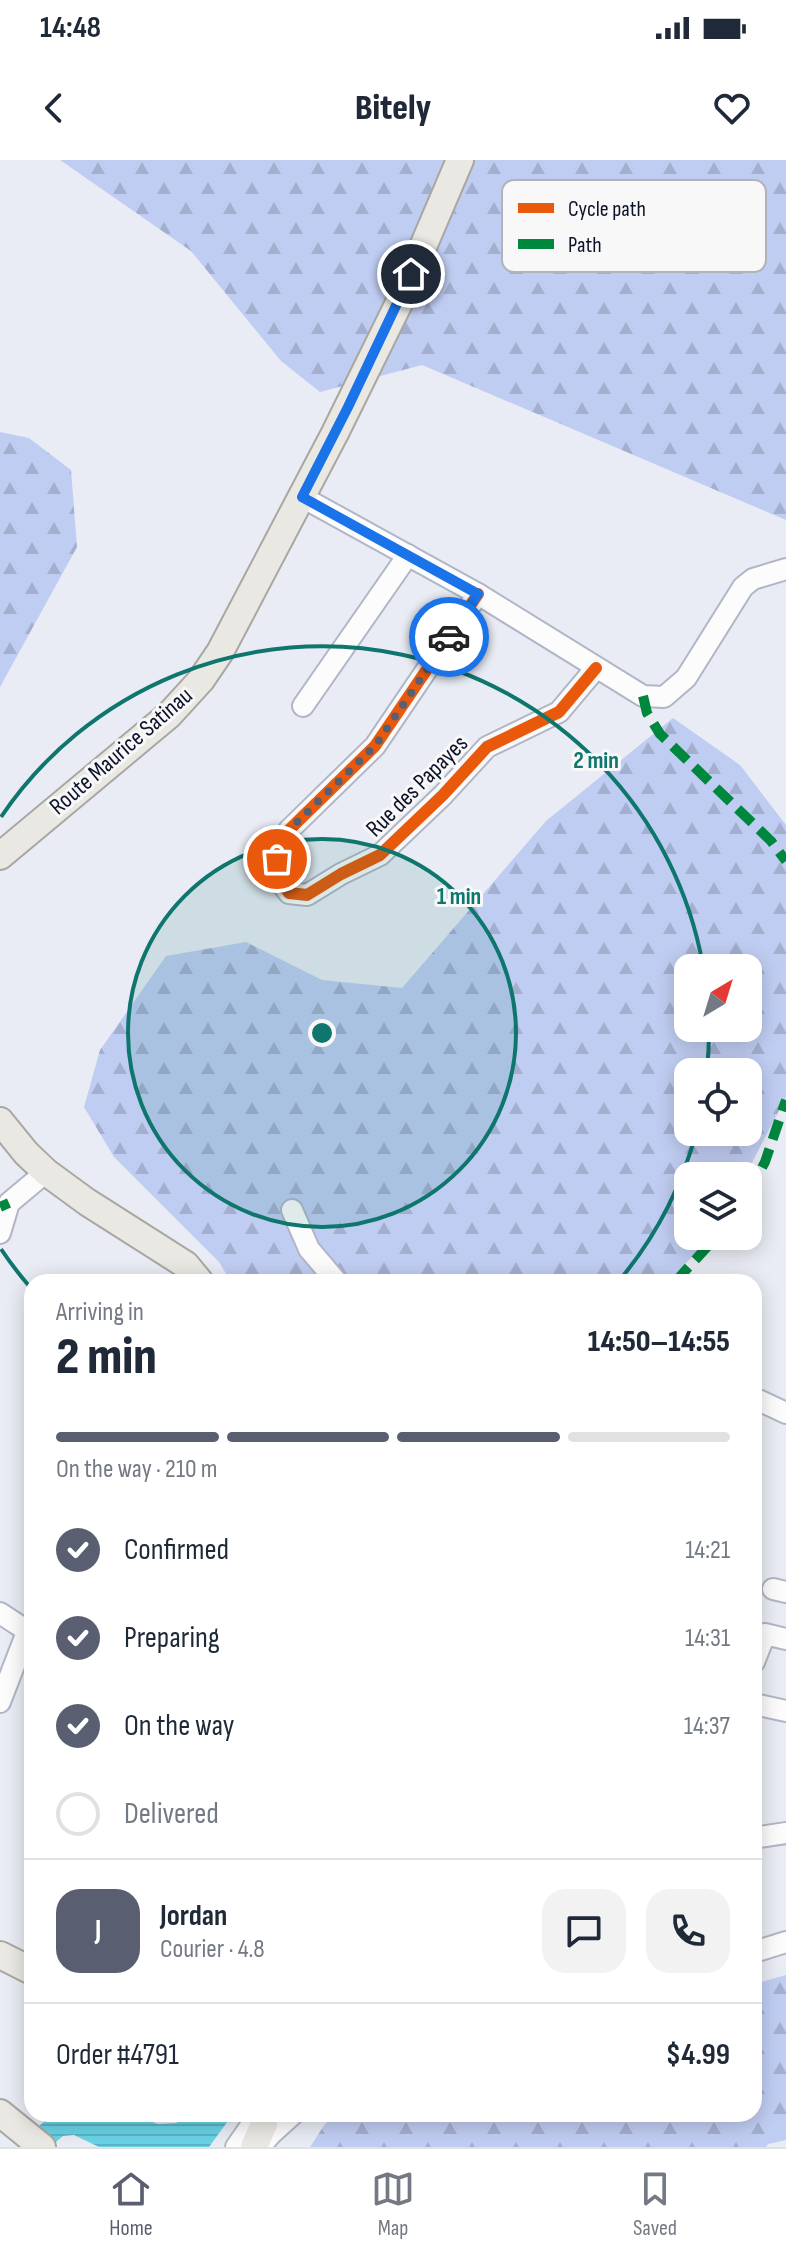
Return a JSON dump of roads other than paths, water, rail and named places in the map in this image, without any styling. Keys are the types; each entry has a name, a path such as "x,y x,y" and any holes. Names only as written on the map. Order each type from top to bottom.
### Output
{"main road":[{"name":"Route Maurice Satinau","path":"0,856 169,715 201,680 220,652 399,303 460,160"},
{"path":"0,1121 46,1172 186,1265 193,1274"},
{"path":"0,1955 24,1967"},
{"path":"0,2113 21,2139"},
{"path":"254,2147 263,2122"}],"street":[{"path":"302,497 478,594 643,696 664,697 686,678 743,587 753,579 786,569"},
{"path":"303,706 408,555"},
{"name":"Rue des Papayes","path":"478,594 375,746 289,830 277,859 277,877 289,893 307,895 380,855 443,795 487,747 559,712 596,668"},
{"path":"0,1233 9,1203 46,1172"},
{"path":"292,1210 309,1249 330,1274"},
{"path":"762,1402 786,1413"},
{"path":"0,1613 24,1629"},
{"path":"762,1642 765,1634 786,1639"},
{"path":"0,1702 24,1647"},
{"path":"762,1706 786,1711"},
{"path":"762,1837 786,1833"},
{"path":"762,1950 786,1942"},
{"path":"236,2147 254,2122"},
{"path":"260,2147 284,2122"}]}
